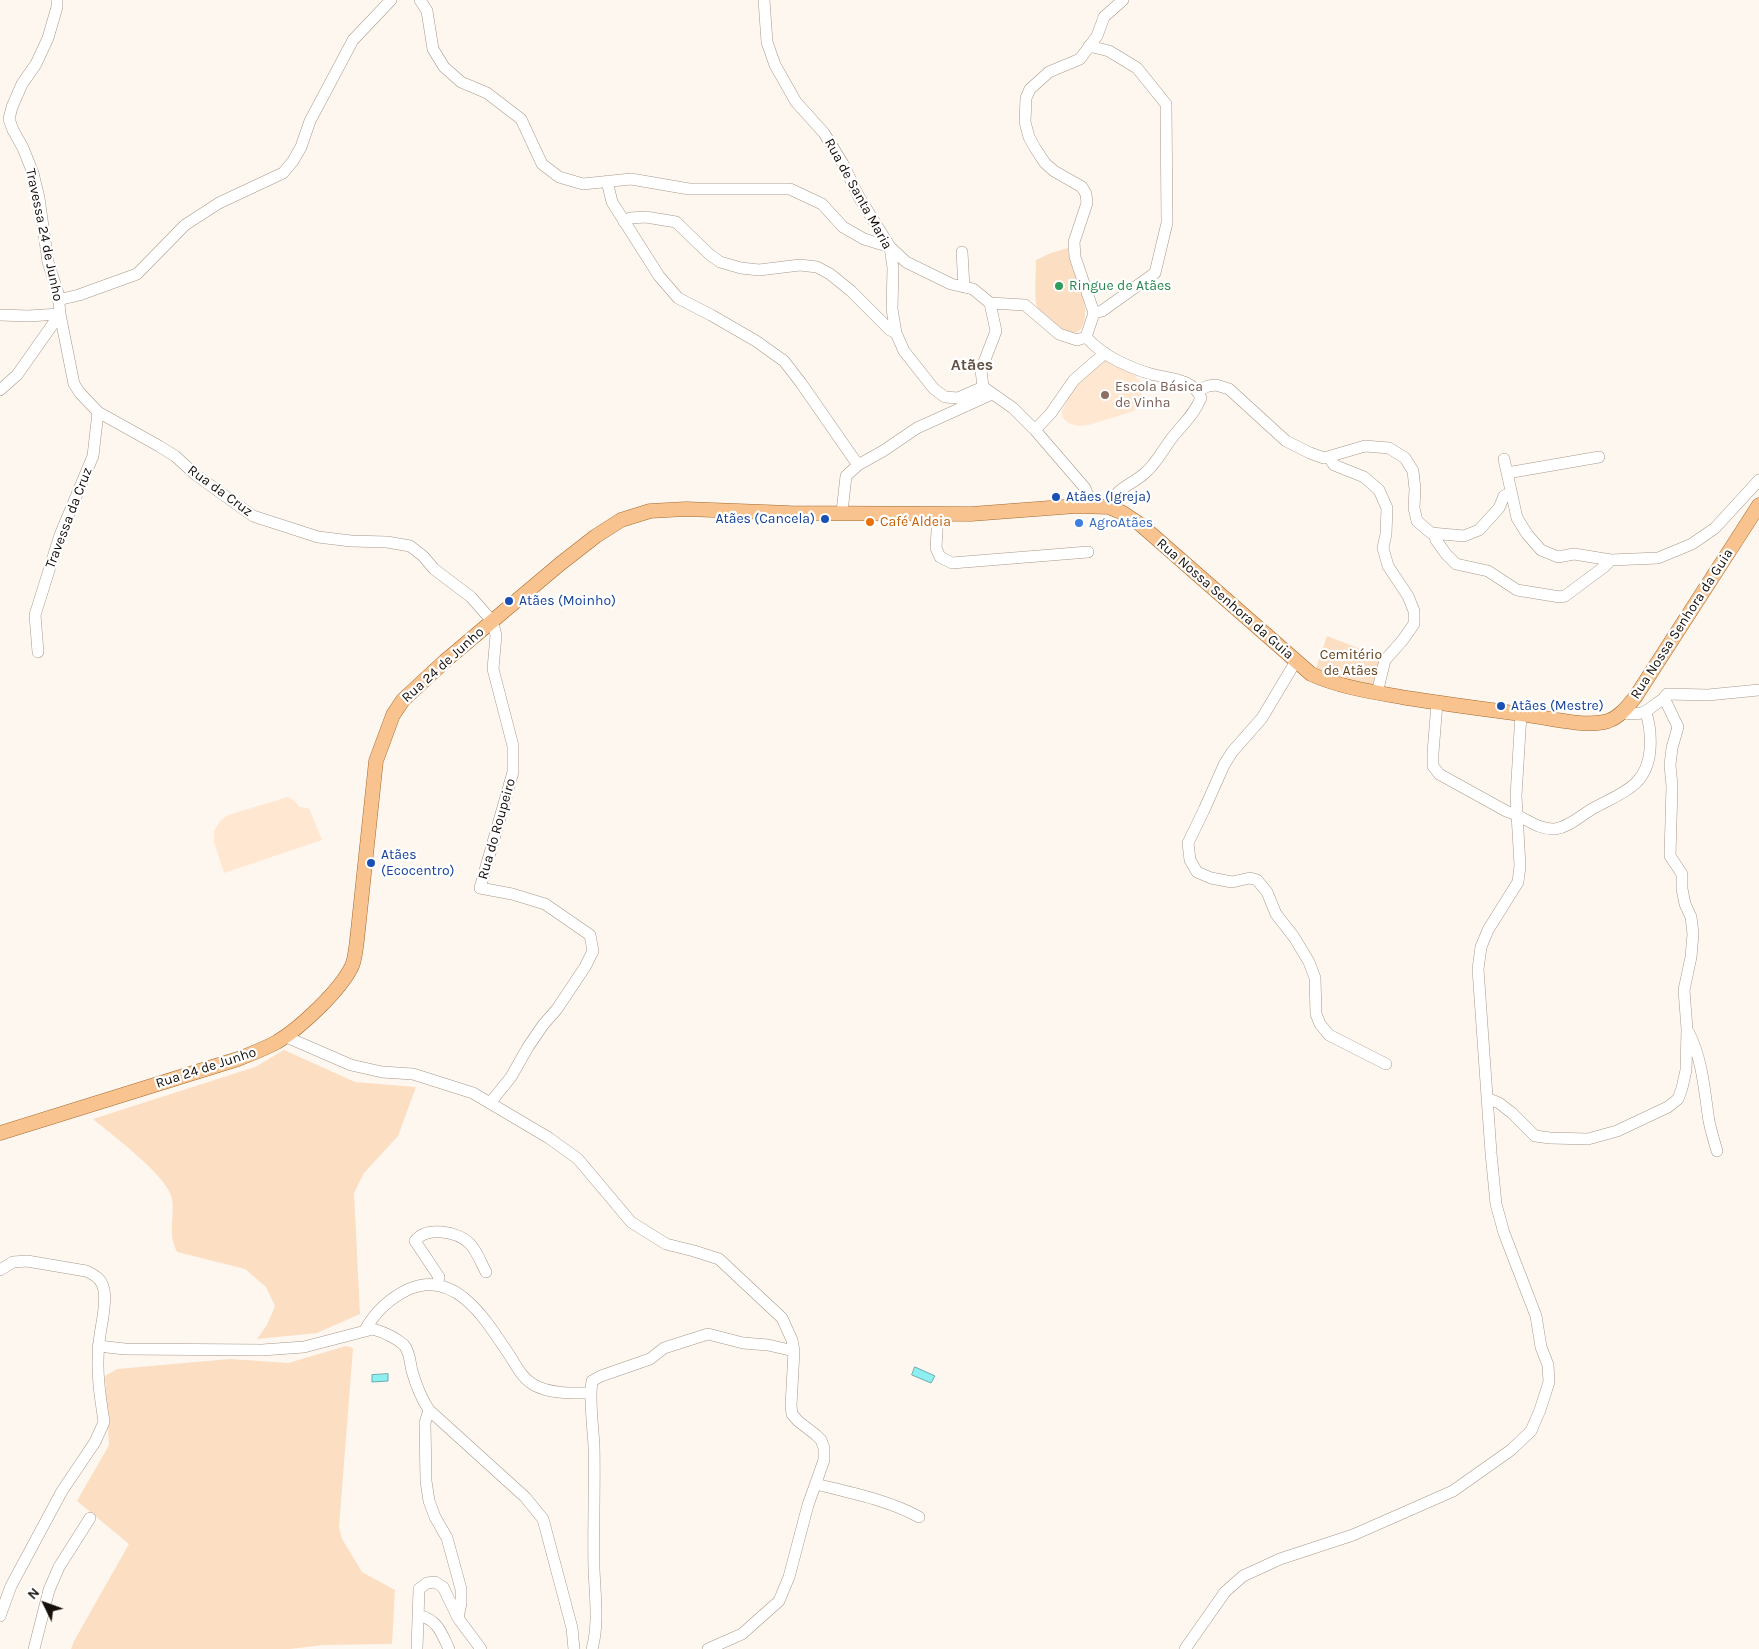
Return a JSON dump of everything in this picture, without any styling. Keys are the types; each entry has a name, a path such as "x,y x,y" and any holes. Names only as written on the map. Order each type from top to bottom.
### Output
{"main road":[{"name":"Rua Nossa Senhora da Guia","path":"492,621 575,553 621,520 650,511 686,508 790,512 971,514 1050,506 1109,507 1123,513 1140,525 1311,674 1329,682 1377,693 1556,719 1598,723 1610,721 1622,713 1636,696 1759,505"},
{"name":"Rua 24 de Junho","path":"0,1133 209,1067 238,1060 262,1050 304,1020 337,990 352,965 357,940 376,761 393,716 403,700 492,621"}],"street":[{"name":"Travessa 24 de Junho","path":"57,0 57,7 48,38 36,64 22,84 9,119 33,173 39,198 48,262 58,293 60,314"},
{"path":"58,300 80,295 137,274 185,225 219,203 283,173 302,147 310,121 353,40 391,0"},
{"path":"420,0 427,11 433,49 444,67 461,82 487,92 522,119 542,164 559,177 583,184 631,179 689,189 790,189 822,204 843,227 864,238 890,247 906,262 950,284 973,289 990,303 1025,305 1059,334 1077,340 1086,337"},
{"name":"Rua de Santa Maria","path":"764,0 767,42 775,65 796,102 824,133 890,247 893,268 892,309 896,333 904,351 934,390 945,397 958,398 987,390"},
{"path":"1086,337 1094,313 1075,257 1074,242 1087,203 1086,194 1082,187 1054,171 1045,163 1030,138 1026,122 1026,98 1030,89 1049,72 1080,59 1097,36 1104,16 1123,0"},
{"path":"1089,46 1109,51 1137,68 1166,104 1167,223 1155,273 1102,311 1094,313"},
{"path":"606,181 612,202 624,222 659,276 678,298 748,337 784,361 858,465"},
{"path":"624,222 630,218 646,217 676,222 720,262 741,268 759,270 800,265 817,267 830,274 852,291 890,330 896,333"},
{"path":"962,252 964,287"},
{"path":"990,303 996,331 981,370 987,390 1013,408 1035,430 1085,488 1089,494 1092,506"},
{"path":"0,315 60,314"},
{"path":"0,390 5,382 17,375 60,314"},
{"name":"Rua da Cruz","path":"60,314 74,384 80,394 98,412 167,451 196,475 253,516 318,537 351,541 387,542 410,546 471,597 492,621"},
{"path":"1086,337 1105,354 1117,361 1149,373 1185,382 1198,391 1201,398 1197,410 1172,437 1155,463 1146,473 1121,488 1112,499 1109,507"},
{"path":"1035,430 1051,414 1074,380 1105,354"},
{"path":"1198,391 1208,386 1216,385 1229,389 1286,440 1324,458 1365,446 1389,448 1405,458 1412,471 1415,489 1414,508 1417,521 1434,533 1464,536 1478,530 1499,508 1504,496 1510,493"},
{"path":"842,512 846,476 858,465 883,451 916,428 987,390"},
{"name":"Travessa da Cruz","path":"38,652 35,615 60,535 93,456 98,412"},
{"path":"1329,457 1334,465 1364,477 1379,490 1387,508 1386,534 1383,548 1388,566 1408,596 1414,611 1414,624 1385,660 1377,693"},
{"path":"1507,472 1599,457"},
{"path":"1504,458 1516,518 1541,550 1558,557 1574,554 1611,560 1658,558 1692,544 1714,528 1759,480"},
{"path":"938,514 936,548 940,557 952,564 1088,552"},
{"path":"1434,533 1436,540 1456,564 1488,571 1517,590 1560,597 1565,596 1604,568 1611,560"},
{"name":"Rua do Roupeiro","path":"490,1104 511,1077 538,1032 557,1009 593,951 590,935 545,904 512,894 480,888 513,772 513,746 493,669 496,635 492,621"},
{"path":"1296,661 1262,718 1232,752 1224,765 1188,843 1190,860 1197,872 1211,878 1232,882 1250,878 1257,880 1267,892 1276,914 1294,937 1309,962 1315,978 1316,1014 1320,1024 1329,1035 1386,1064"},
{"path":"1622,713 1636,715 1646,713 1667,694 1708,695 1759,690"},
{"path":"1487,1098 1499,1103 1512,1113 1535,1136 1588,1139 1617,1131 1668,1107 1678,1099 1686,1070 1688,1029 1684,990 1691,957 1693,934 1691,917 1685,904 1682,874 1670,856 1672,786 1670,765 1678,726 1668,704 1663,699"},
{"path":"1438,702 1433,766 1439,774 1539,827 1554,829 1565,827 1636,783 1646,772 1651,741 1649,721 1646,713"},
{"path":"1185,1649 1225,1592 1243,1576 1280,1559 1353,1535 1453,1491 1511,1450 1530,1431 1540,1410 1549,1382 1548,1365 1541,1347 1536,1316 1504,1233 1496,1204 1478,969 1481,947 1488,930 1518,882 1520,866 1516,796 1521,714"},
{"path":"1688,1029 1700,1063 1706,1092 1709,1122 1717,1151"},
{"path":"284,1036 351,1065 382,1072 413,1074 472,1093 549,1138 578,1159 631,1222 666,1244 719,1259 782,1318 792,1340 794,1351 792,1414 798,1422 821,1440 824,1448 824,1460 808,1505 789,1577 779,1601 742,1634 708,1649"},
{"path":"437,1284 439,1277 415,1241 418,1236 427,1233 444,1232 459,1236 469,1243 476,1252 486,1272"},
{"path":"0,1270 13,1262 27,1261 67,1267 93,1274 100,1280 104,1289 98,1346 99,1388 104,1422 102,1429 96,1442 62,1491 4,1593 0,1616"},
{"path":"365,1330 382,1307 398,1294 421,1284 437,1284 460,1293 478,1311 520,1373 535,1385 566,1393 590,1393"},
{"path":"98,1346 125,1349 262,1350 304,1347 365,1330 373,1329 384,1332 404,1345 421,1398 429,1410 525,1497 543,1519 572,1628 574,1649"},
{"path":"592,1649 595,1639 595,1595 593,1408 590,1393 592,1381 650,1359 664,1348 708,1334 794,1351"},
{"path":"429,1410 425,1423 426,1481 429,1501 435,1517 447,1538 461,1589 458,1618"},
{"path":"816,1484 908,1510 920,1517"},
{"path":"34,1649 49,1590 59,1567 90,1518"},
{"path":"417,1649 419,1590 426,1583 435,1582 443,1586 458,1618 480,1649"},
{"path":"418,1616 432,1620 438,1626 449,1649"}],"shaded area":[{"name":"Escola Básica de Vinha","path":"1103,358 1137,375 1136,378 1146,384 1134,411 1089,425 1079,426 1068,423 1062,417 1062,411 1076,382"},
{"path":"288,797 295,801 299,807 309,808 322,840 224,873 214,842 214,831 220,821 228,815"}],"green space":[{"path":"1068,248 1071,265 1085,307 1081,329 1072,333 1061,329 1039,311 1036,298 1036,260"},
{"name":"Cemitério de Atães","path":"1327,636 1384,658 1375,686 1369,688 1316,668"},
{"path":"284,1050 355,1082 416,1087 398,1136 364,1173 354,1193 360,1314 317,1333 257,1339 267,1325 275,1306 266,1287 245,1269 177,1252 172,1238 173,1206 168,1190 161,1179 138,1156 93,1119 255,1067"},
{"path":"346,1346 353,1348 339,1527 342,1539 362,1572 395,1590 392,1644 323,1645 290,1649 71,1649 129,1544 77,1501 109,1445 105,1376 117,1369 230,1359 288,1363"}],"water":[{"path":"915,1367 935,1376 931,1383 912,1375"},
{"path":"388,1374 388,1381 372,1382 372,1375"}],"place":[{"name":"Ringue de Atães","path":"1059,286"},
{"name":"Escola Básica de Vinha","path":"1105,395"},
{"name":"Atães (Igreja)","path":"1056,497"},
{"name":"Atães (Cancela)","path":"825,519"},
{"name":"Café Aldeia","path":"870,522"},
{"name":"AgroAtães","path":"1079,523"},
{"name":"Atães (Moinho)","path":"509,601"},
{"name":"Atães (Mestre)","path":"1501,706"},
{"name":"Atães (Ecocentro)","path":"371,863"}],"district":[{"name":"Atães","path":"972,365"}]}
